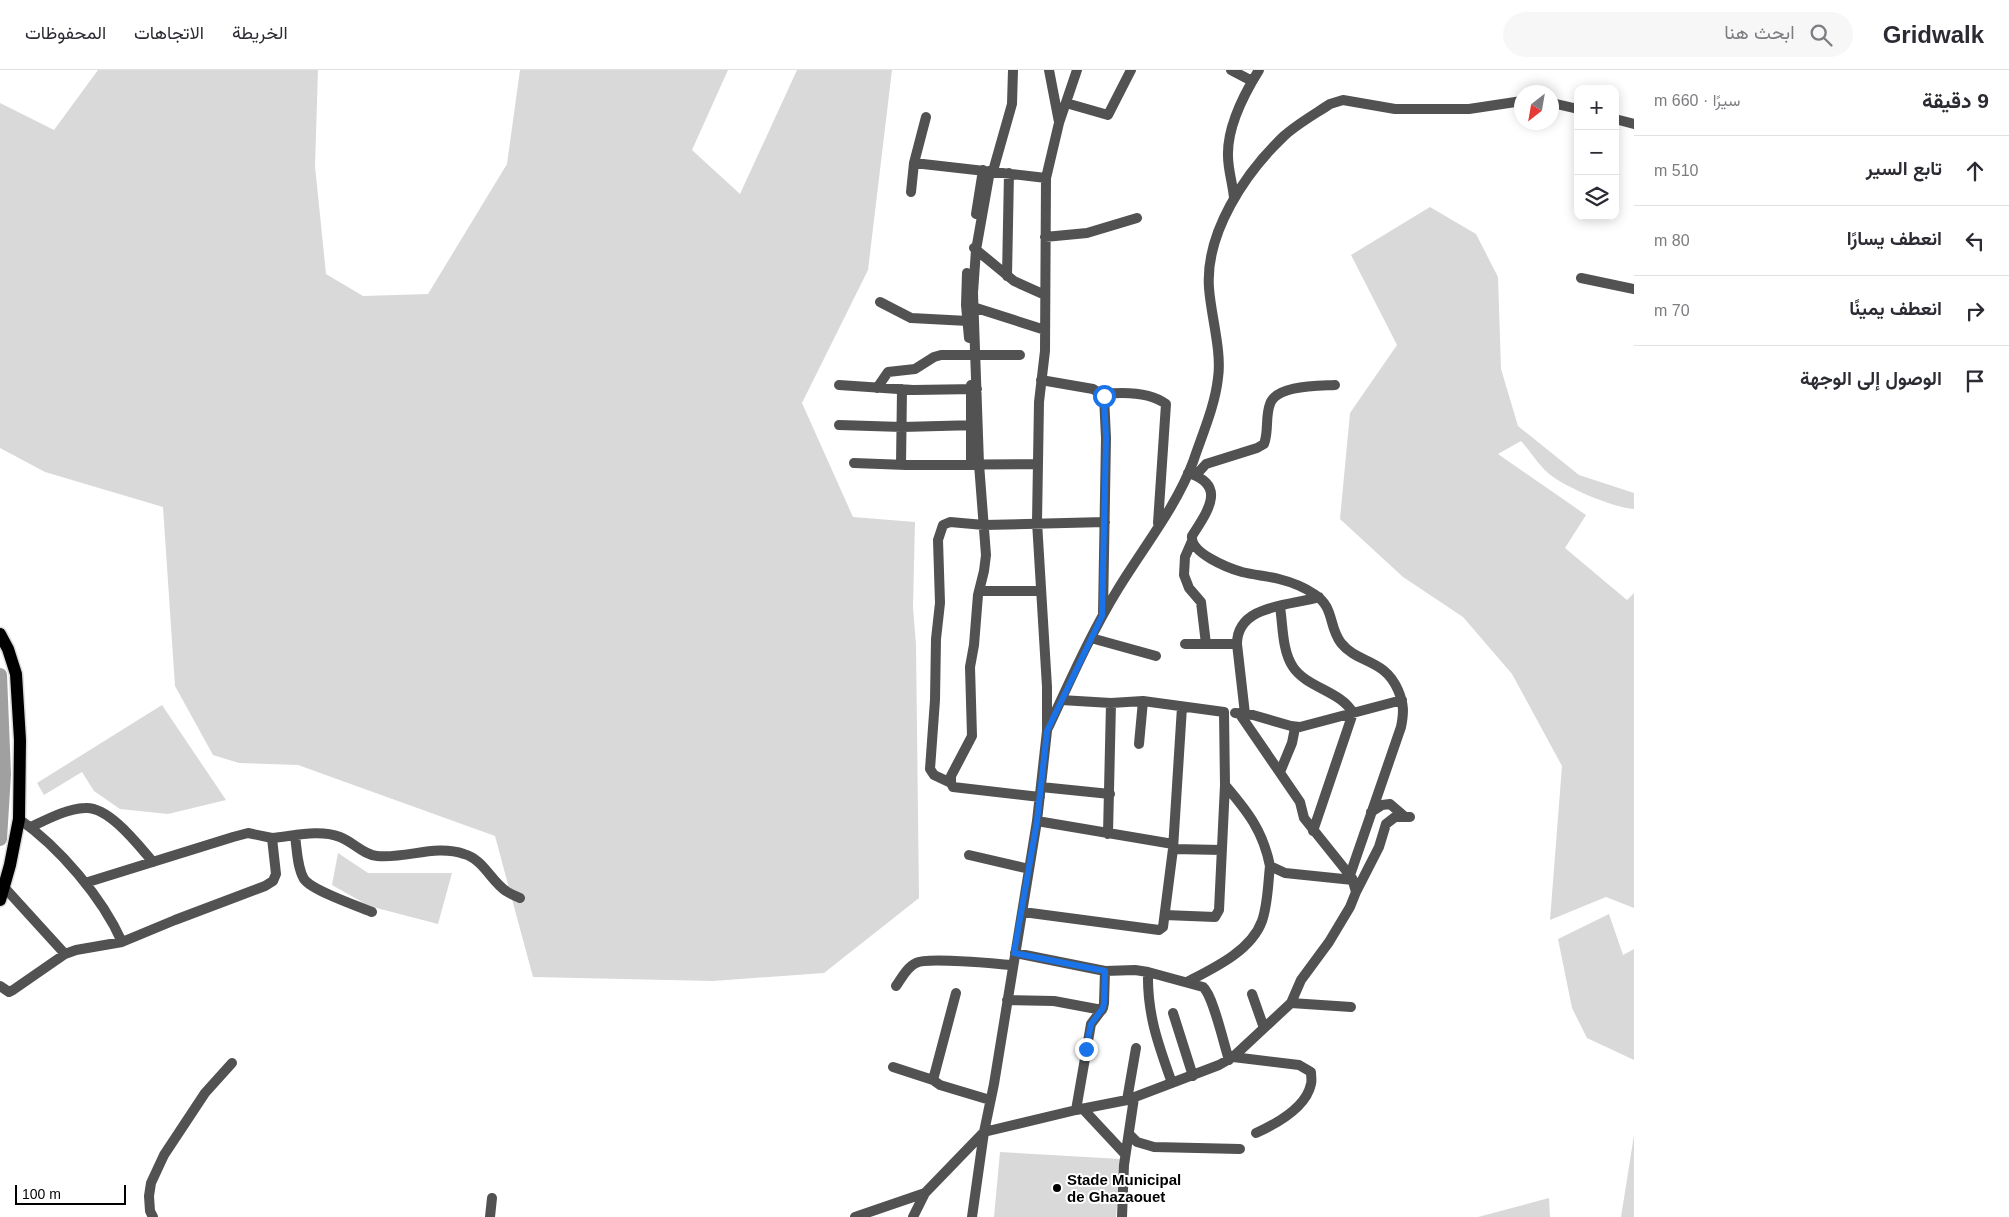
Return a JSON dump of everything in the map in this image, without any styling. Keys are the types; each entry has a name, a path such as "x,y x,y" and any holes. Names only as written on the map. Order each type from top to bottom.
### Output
{"main road":[{"path":"0,634 8,649 16,674 20,740 19,819 0,900"}],"street":[{"path":"973,355 968,321 974,278 974,248 989,171 1009,116 1013,70"},
{"path":"1049,70 1059,123"},
{"path":"972,1217 984,1132 1014,953 1023,912 1037,821 1047,731 1047,694 1040,591 1038,522 1039,402 1045,351 1046,178 1059,123 1077,70"},
{"path":"1066,103 1108,115 1131,70"},
{"path":"1231,70 1252,80"},
{"path":"1234,198 1228,157 1230,136 1252,80 1259,70"},
{"path":"1047,731 1102,616 1158,524 1192,474 1218,379 1209,288 1209,269 1218,231 1234,198 1267,154 1285,135 1330,104 1338,101 1349,100 1388,109 1478,109 1514,102"},
{"path":"1559,105 1574,108"},
{"path":"911,192 914,163 926,117"},
{"path":"1619,120 1634,124"},
{"path":"914,163 1046,178"},
{"path":"1007,276 1009,174"},
{"path":"1045,236 1087,233 1137,218"},
{"path":"974,248 1007,276 1045,295"},
{"path":"1581,278 1634,289"},
{"path":"880,302 911,318 968,321"},
{"path":"970,306 1045,330"},
{"path":"951,783 951,776 972,736 970,667 979,590 986,555 984,525 975,464 970,306"},
{"path":"877,388 885,375 890,371 915,369 938,356 1020,355"},
{"path":"1041,380 1093,389 1103,394 1118,393 1147,396 1166,404 1158,524"},
{"path":"839,385 902,389 974,389"},
{"path":"1192,474 1206,464 1264,444 1269,406 1274,397 1298,388 1335,386"},
{"path":"901,465 902,389"},
{"path":"1102,616 1106,412 1103,394"},
{"path":"839,425 902,427 975,425"},
{"path":"854,463 901,465 1038,464"},
{"path":"1192,474 1207,482 1212,500 1192,536 1186,557 1184,575 1189,588 1201,602 1206,644"},
{"path":"1159,500 1166,512"},
{"path":"1040,798 954,787 951,783 934,775 930,769 935,700 936,639 940,603 938,540 943,525 950,522 984,525 1038,522 1105,522"},
{"path":"1192,541 1201,552 1227,566 1242,572 1288,582 1319,598 1330,612 1341,643 1387,672 1402,700 1404,713 1401,727 1371,812 1351,878"},
{"path":"979,590 1040,591"},
{"path":"1319,598 1258,613 1246,619 1240,627 1237,644 1242,713 1300,802 1304,818 1351,878 1356,892"},
{"path":"1280,607 1288,657 1294,668 1311,682 1349,706 1353,713 1313,831"},
{"path":"1091,638 1156,656"},
{"path":"1185,644 1237,644"},
{"path":"1047,694 1111,703 1143,702 1242,713 1295,728 1402,700"},
{"path":"1139,744 1143,702"},
{"path":"1108,834 1111,703"},
{"path":"1023,912 1159,930 1163,927 1173,847 1182,707"},
{"path":"1165,915 1215,917 1219,910 1225,785 1224,712"},
{"path":"1280,772 1292,743 1295,728"},
{"path":"1187,982 1234,954 1254,935 1262,921 1270,866 1264,842 1240,803 1225,785"},
{"path":"1041,787 1110,794"},
{"path":"913,1217 925,1193 984,1132 1130,1099 1193,1076 1231,1058 1291,1003 1300,980 1329,942 1356,892 1379,848 1386,824 1395,817 1407,817 1390,804 1382,805 1371,812"},
{"path":"31,827 63,812 87,807 103,812 114,821 153,862"},
{"path":"19,819 54,848 85,884 114,924 122,942"},
{"path":"1037,821 1173,847 1222,850"},
{"path":"85,884 248,833 272,838 311,833 340,837 374,856 392,857 444,850 466,854 478,861 506,891 520,898"},
{"path":"295,836 301,872 306,881 321,891 372,912"},
{"path":"0,986 9,992 65,954 76,950 122,942 270,884 276,874 272,838"},
{"path":"969,855 1029,869"},
{"path":"1270,866 1285,873 1351,878"},
{"path":"4,887 65,954"},
{"path":"1014,953 1105,971 1135,970 1148,972 1187,982 1207,990 1231,1058"},
{"path":"896,986 910,966 917,962 1013,965"},
{"path":"1079,1109 1091,1024 1102,1010 1104,1003 1105,971"},
{"path":"1148,972 1148,996 1154,1036 1172,1083"},
{"path":"934,1080 956,993"},
{"path":"1252,994 1264,1028"},
{"path":"1007,1000 1054,1001 1102,1010"},
{"path":"1291,1003 1351,1007"},
{"path":"1173,1013 1193,1076"},
{"path":"1122,1217 1125,1154 1129,1134 1130,1099 1136,1048"},
{"path":"1231,1058 1300,1065 1311,1072 1312,1084 1302,1101 1272,1126 1256,1133"},
{"path":"153,1217 150,1211 148,1196 150,1183 164,1155 205,1093 232,1063"},
{"path":"893,1067 934,1080 948,1088 990,1100"},
{"path":"1079,1109 1125,1154"},
{"path":"1129,1134 1137,1142 1154,1147 1240,1149"},
{"path":"860,1216 925,1193"},
{"path":"490,1217 492,1198"}],"shaded area":[{"path":"98,70 318,70 315,166 326,274 363,296 428,294 507,164 520,70 728,70 692,150 740,194 797,70 892,70 868,270 802,403 853,517 915,522 913,607 916,645 919,898 824,973 713,981 533,977 495,836 298,765 239,763 213,755 175,686 163,507 45,472 0,448 0,103 54,130"},
{"path":"1430,207 1476,234 1498,277 1501,369 1518,426 1579,475 1634,493 1634,509 1602,501 1577,490 1555,479 1548,473 1521,441 1498,454 1586,515 1565,548 1627,600 1634,593 1634,908 1606,897 1550,920 1562,766 1512,674 1463,617 1403,577 1340,519 1350,413 1397,345 1351,255"},
{"path":"0,688 3,726 0,749"},
{"path":"162,705 226,800 168,814 120,809 94,791 82,772 44,795 37,783"},
{"path":"338,853 368,873 452,873 438,924 369,906 332,885"},
{"path":"1609,914 1623,955 1634,949 1634,1060 1587,1038 1572,1008 1558,939"},
{"path":"1634,1135 1634,1217 1621,1217"},
{"name":"Stade Municipal de Ghazaouet","path":"1000,1152 1121,1159 1116,1217 994,1217"},
{"path":"1549,1198 1550,1217 1478,1217"}],"waterway":[{"path":"0,675 4,774 0,839"}],"place":[{"name":"Stade Municipal de Ghazaouet","path":"1057,1188"}],"route":[{"path":"1086,1049 1091,1024 1103,1008 1105,971 1014,953 1023,912 1037,821 1047,731 1102,616 1106,438 1104,396"}]}
